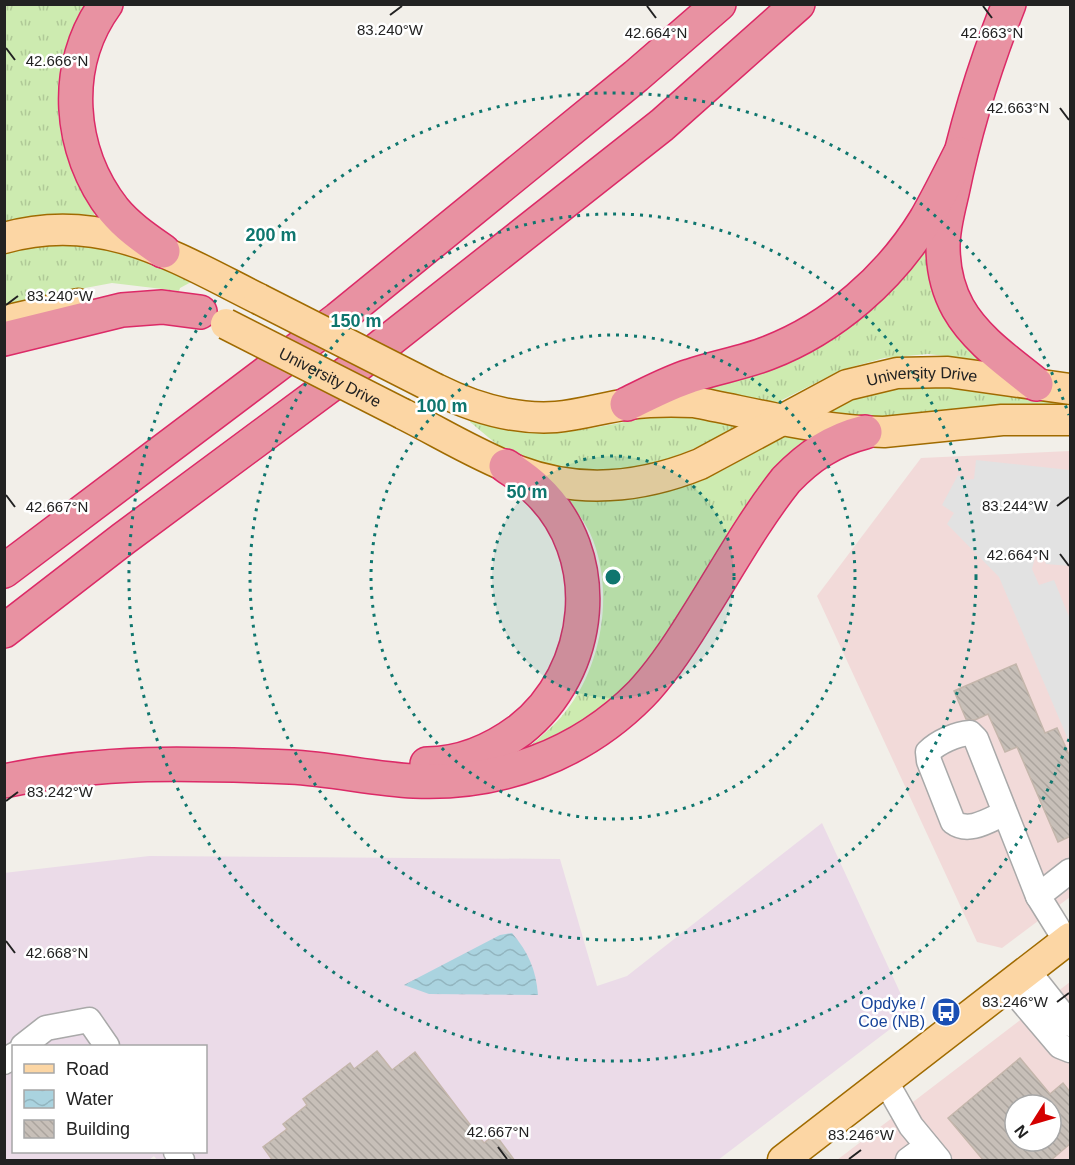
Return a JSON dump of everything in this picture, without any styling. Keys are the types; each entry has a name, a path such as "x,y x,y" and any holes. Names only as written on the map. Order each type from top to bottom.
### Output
{"highway":[{"path":"106,4 91,29 78,65 75,102 80,139 93,175 114,210 135,231 163,251"},
{"path":"636,76 705,4"},
{"path":"4,571 338,319 636,76 719,4"},
{"path":"4,631 405,328 662,124 798,4"},
{"path":"1009,4 994,41 960,154 944,234 944,264 952,294 968,323 981,338 1036,384"},
{"path":"627,404 691,375 737,364 772,352 809,333 847,308 876,282 906,248 925,220 960,154"},
{"path":"4,339 122,310 162,307 213,318"},
{"path":"314,769 413,781 468,780 526,767 563,751 595,732 627,708 668,662 786,480 806,460 824,448 848,436 865,432"},
{"path":"4,781 77,768 154,763 314,769 432,764 468,757 499,744 540,711 562,681 577,646 582,618 583,591 576,554 570,537 549,503 537,489 506,466"}],"main road":[{"path":"4,238 49,230 90,231 134,240 163,251 436,389 476,406 511,415 577,414 651,401 694,402 829,429 865,432 1002,420 1071,420"},
{"name":"University Drive","path":"4,321 81,303 122,298 162,302 213,318 506,466 555,481 585,486 659,479 700,464 847,385 897,373 948,372 1071,389"},
{"path":"783,1161 1068,940"}],"street":[{"path":"1005,813 1038,896 1068,940"},
{"path":"1038,896 1071,871"},
{"path":"1018,978 1071,1024"},
{"path":"1018,978 1060,1046 1071,1050"},
{"path":"25,1045 46,1028 89,1020 106,1045"},
{"path":"886,1082 911,1126 933,1153 908,1161"}],"shaded area":[{"path":"1070,451 1070,897 1002,948 977,942 817,596 921,458"},
{"path":"976,460 1070,470 1070,566 1046,564 1042,554 1035,557 1032,569 1039,585 1054,580 1070,619 1070,744 999,577 947,524 954,513 942,505 958,475 966,480 974,479"},
{"path":"822,823 910,1014 718,1160 157,1160 154,1156 149,1160 5,1160 4,873 149,856 560,859 597,986 627,976"},
{"path":"1070,982 1070,1160 837,1160"}],"green space":[{"path":"5,5 86,5 75,24 61,66 58,110 66,153 78,184 95,210 94,215 58,214 5,222"},
{"path":"928,236 988,361 928,354 884,358 841,370 776,403 698,388"},
{"path":"54,245 93,248 126,255 193,281 180,288 179,291 112,283 5,306 5,253"},
{"path":"928,383 1070,400 1070,409 875,419 822,412 843,401 880,389"},
{"path":"667,416 701,419 737,427 689,451 642,466 618,470 593,470 567,468 512,454 470,422 471,420 516,428 562,431 589,429"},
{"path":"783,435 813,442 654,666 599,719 520,755 556,723 579,692 589,671 601,625 602,577 598,555 590,533 568,498 635,497 685,487 722,471"}],"water":[{"path":"512,933 530,961 538,995 429,994 404,985 500,935"}],"building":[{"path":"1016,664 1045,733 1057,728 1071,759 1071,836 1058,842 1017,747 1005,752 988,714 975,720 966,719 954,691"},
{"path":"377,1051 392,1070 415,1052 484,1143 495,1134 515,1161 273,1161 263,1147 287,1129 283,1124 307,1105 303,1099 350,1063 354,1069"},
{"path":"1020,1058 1049,1093 1003,1093 1003,1153 1059,1153 1050,1161 984,1161 948,1118"},
{"path":"1063,1083 1071,1093 1071,1143 1063,1150 1063,1093 1051,1093"}],"place":[{"name":"Opdyke / Coe (NB)","path":"946,1012"}]}
